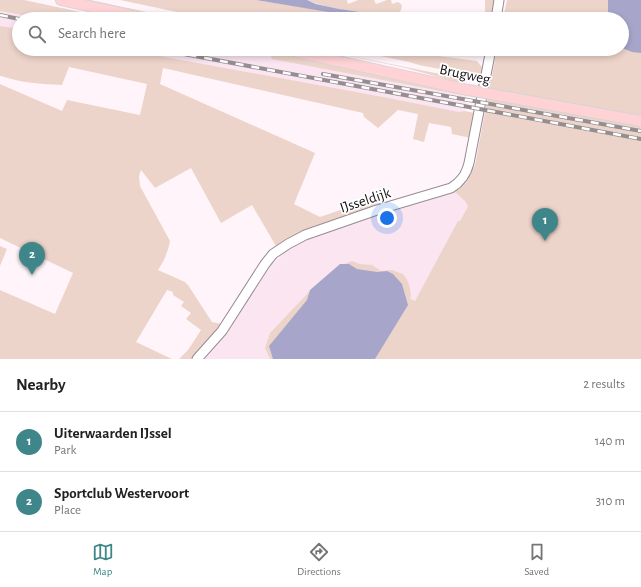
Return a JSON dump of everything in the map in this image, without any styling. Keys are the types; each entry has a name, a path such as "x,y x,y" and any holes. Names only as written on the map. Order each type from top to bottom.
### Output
{"main road":[{"path":"61,0 115,12"},
{"name":"Brugweg","path":"315,56 501,97 641,121"}],"street":[{"path":"497,12 499,0"},
{"name":"IJsseldijk","path":"197,359 222,331 273,254 305,235 376,210 451,188 460,182 467,172 490,56"}],"shaded area":[{"path":"0,0 69,12 12,12 12,36 0,43"},
{"path":"0,0 24,0 81,12 12,13 0,11"},
{"path":"85,0 147,12 142,12"},
{"path":"120,0 256,0 332,12 177,12"},
{"path":"307,0 347,0 348,4 358,0 374,0 376,4 391,0 392,4 398,2 402,7 400,12 354,12"},
{"path":"485,0 495,0 493,12 485,12"},
{"path":"507,0 641,0 641,359 270,359 265,348 270,333 309,292 339,266 352,261 360,264 372,265 381,271 392,270 403,274 409,284 411,295 410,299 415,301 458,221 460,221 468,206 465,201 455,192 466,183 475,165 496,56 629,56 629,12 504,12"},
{"path":"0,26 12,28 12,56 159,56 459,112 465,111 475,113 471,138 452,134 451,127 429,123 424,142 413,139 418,114 398,110 378,128 364,117 363,113 163,68 160,84 315,153 294,204 320,217 378,197 382,200 382,205 312,227 286,239 276,246 252,205 221,223 191,168 155,188 141,170 139,176 140,186 170,241 166,256 158,270 185,282 212,322 222,324 213,336 191,359 179,359 188,350 201,330 186,319 191,313 181,306 184,302 173,295 173,292 167,290 136,342 172,359 0,359 0,290 55,314 73,273 0,238 0,84 62,111 67,100 140,115 147,84 69,67 62,85 24,82 0,76"},
{"path":"145,56 285,56 467,95 465,111 459,114"},
{"path":"271,56 289,56 468,94 467,96 272,59"},
{"path":"349,56 465,79 465,83 463,83 467,85 406,68"},
{"path":"380,56 439,56 477,61 482,67 481,77 419,65"},
{"path":"453,190 465,201 468,206 414,303 307,300 273,359 201,359 210,351 267,270 287,250 299,242 323,233 406,204"},
{"path":"0,246 7,249 0,266"}],"water":[{"path":"256,0 307,0 316,4 359,12 328,12"},
{"path":"608,0 641,0 641,53 629,51 629,12 608,12"},
{"path":"340,264 349,264 357,269 377,272 387,271 393,274 402,284 408,305 375,359 273,359 269,346 307,300 310,290"}],"railway":[{"path":"0,15 12,18"},
{"path":"195,56 641,139"},
{"path":"323,74 641,131"}],"place":[{"name":"Uiterwaarden IJssel","path":"545,241"},
{"name":"Sportclub Westervoort","path":"32,275"}]}
